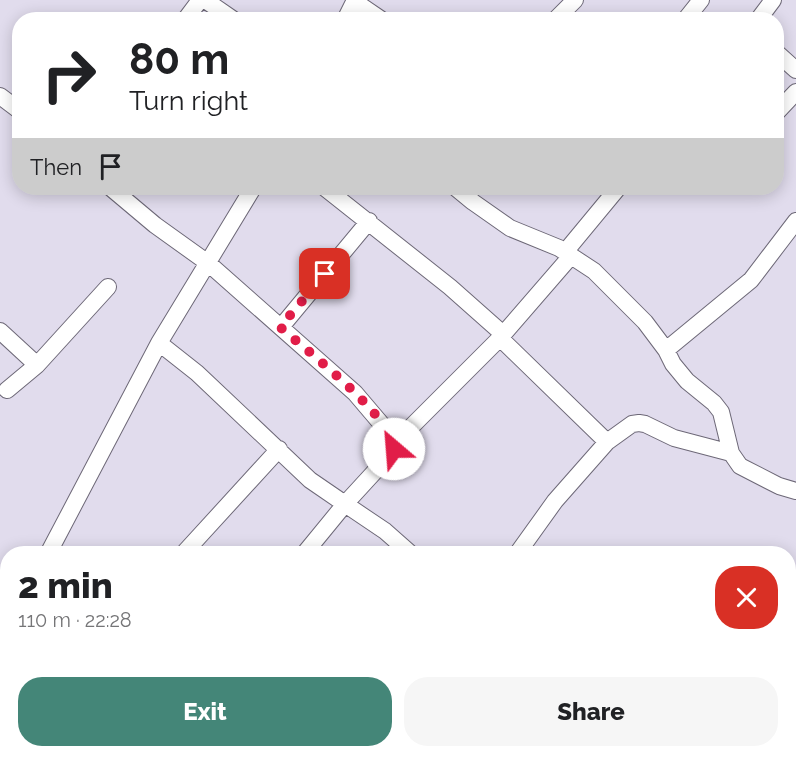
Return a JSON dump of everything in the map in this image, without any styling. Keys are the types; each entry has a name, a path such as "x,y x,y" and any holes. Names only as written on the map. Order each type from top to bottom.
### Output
{"street":[{"path":"205,0 222,12"},
{"path":"355,0 371,12"},
{"path":"563,12 575,0"},
{"path":"784,59 796,70"},
{"path":"784,105 796,92"},
{"path":"119,195 155,225 208,263 355,393 389,433 394,449 311,546"},
{"path":"52,546 159,343 250,195"},
{"path":"335,195 450,287 607,442"},
{"path":"464,195 510,228 549,243 594,271 645,322 687,381 708,396 721,412 731,453 740,466 779,486 796,490"},
{"path":"394,444 502,336 613,195"},
{"path":"280,327 369,221"},
{"path":"666,350 751,280 796,221"},
{"path":"7,390 37,365 108,287"},
{"path":"0,331 37,365"},
{"path":"159,343 197,373 310,480 385,531 402,546"},
{"path":"523,546 555,501 607,442 632,424 645,424 674,438 731,453"},
{"path":"190,546 279,449"}],"route":[{"path":"325,274 280,327 355,393 389,433 394,449"}]}
